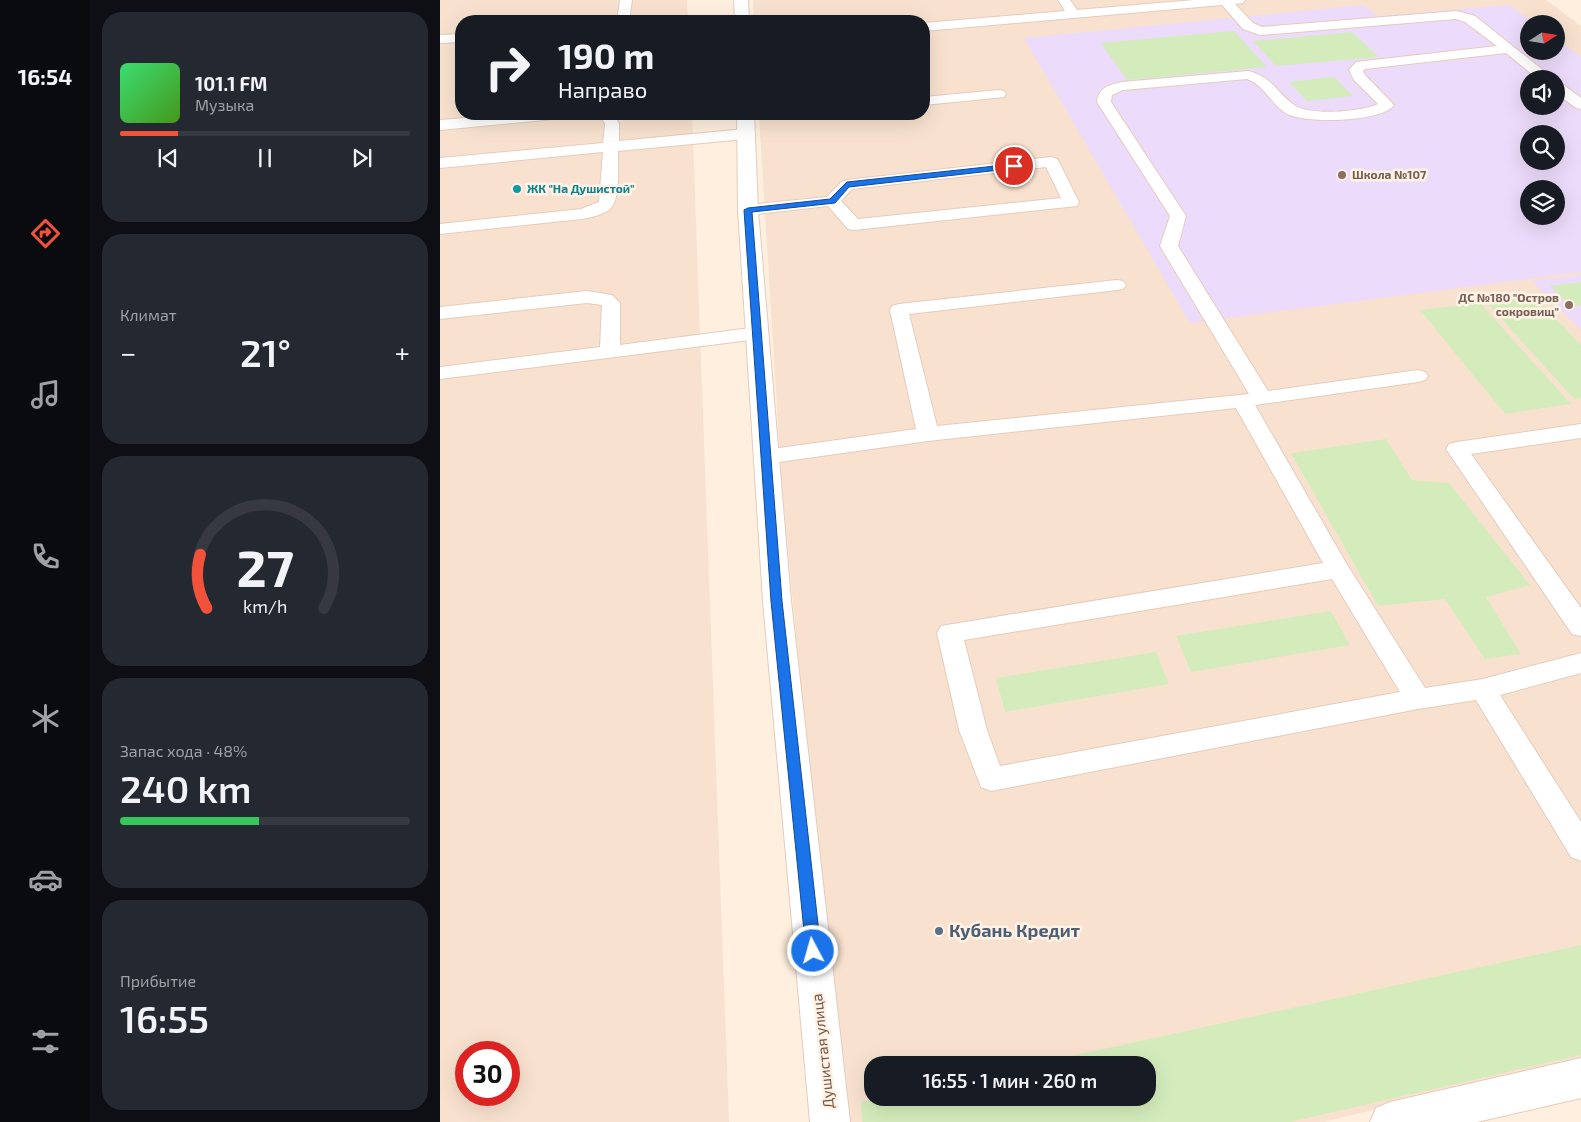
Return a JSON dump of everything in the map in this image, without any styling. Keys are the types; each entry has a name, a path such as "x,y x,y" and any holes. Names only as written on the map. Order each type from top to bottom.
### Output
{"street":[{"path":"741,0 742,15"},
{"name":"Душистая улица","path":"745,120 748,210 776,601 830,1122"},
{"path":"1390,1122 1581,1078"}],"lane":[{"path":"624,15 626,0"},
{"path":"1064,0 1074,14"},
{"path":"930,26 1242,0"},
{"path":"1225,1 1248,26 1260,31 1457,14 1470,19 1536,70"},
{"path":"440,39 455,38"},
{"path":"1418,699 1338,568 1252,400 1169,246 1178,216 1104,102 1105,94 1111,89 1122,86 1248,75 1264,81 1290,110 1304,116 1378,110 1387,105 1359,77 1356,70 1361,65 1509,49"},
{"path":"1565,93 1581,105"},
{"path":"930,100 998,94"},
{"path":"440,125 496,120"},
{"path":"440,229 582,214 604,206 608,200 612,124 610,120"},
{"path":"440,163 745,134"},
{"path":"748,210 832,201 847,185 1051,162 1071,202 854,225 832,201"},
{"path":"928,434 899,310 1117,285"},
{"path":"440,313 570,298 596,297 605,299 611,303 610,352"},
{"path":"440,373 758,333"},
{"path":"765,457 928,434 1252,400 1418,376"},
{"path":"1581,431 1457,449 1581,627"},
{"path":"1338,568 950,633 973,730 991,779 1418,699 1483,689 1581,663"},
{"path":"1483,689 1581,848"}],"shaded area":[{"path":"440,0 687,0 688,15 455,15 455,120 692,120 729,1122 440,1122"},
{"path":"753,0 1546,0 1581,26 1581,1060 1323,1122 841,1122 781,475 759,120 930,120 930,15 754,15"},
{"name":"Школа №107","path":"1364,5 1377,16 1509,5 1523,15 1520,15 1520,60 1565,60 1565,45 1581,57 1581,272 1190,323 1024,38"},
{"name":"ДС №180 \"Остров сокровищ\"","path":"1581,275 1581,330 1532,281"}],"green space":[{"path":"1234,31 1267,67 1127,80 1101,43"},
{"path":"1352,32 1379,57 1276,66 1253,41"},
{"path":"1334,77 1353,96 1307,101 1289,82"},
{"path":"1581,282 1581,305 1571,307 1550,286"},
{"path":"1535,297 1581,345 1581,398 1574,399 1487,303"},
{"path":"1480,303 1571,404 1505,414 1420,310"},
{"path":"1386,439 1412,480 1449,483 1530,585 1486,597 1521,654 1485,659 1445,599 1378,606 1291,453"},
{"path":"1331,611 1350,645 1191,672 1176,636"},
{"path":"1156,652 1169,684 1005,712 996,678"},
{"path":"1581,945 1581,1055 1290,1122 862,1122 861,1102 864,1101 864,1106 1156,1106 1156,1056 1071,1056"}],"place":[{"name":"Школа №107","path":"1342,175"},
{"name":"ЖК \"На Душистой\"","path":"517,189"},
{"name":"ДС №180 \"Остров сокровищ\"","path":"1569,305"},
{"name":"Кубань Кредит","path":"939,931"}],"route":[{"path":"813,951 776,601 748,210 832,201 847,185 1014,166"}]}
